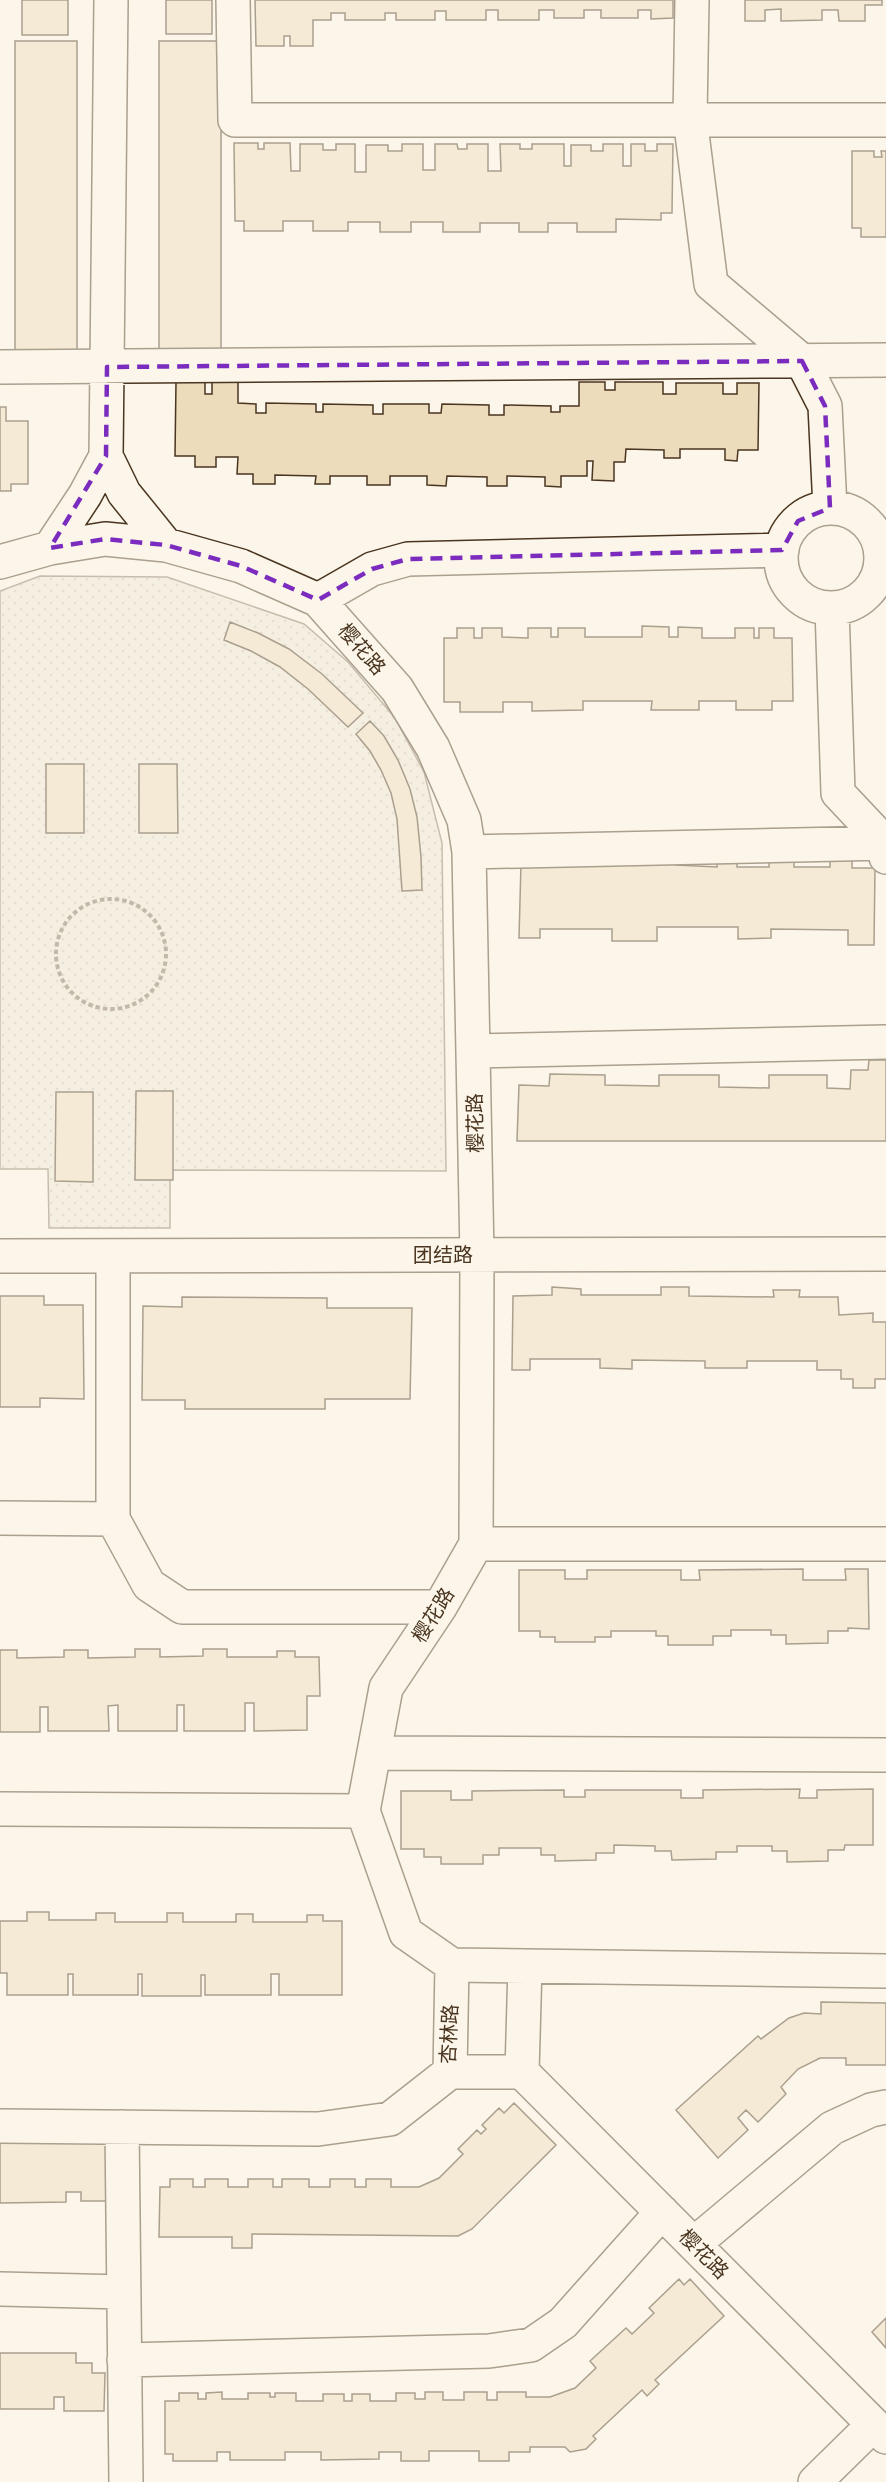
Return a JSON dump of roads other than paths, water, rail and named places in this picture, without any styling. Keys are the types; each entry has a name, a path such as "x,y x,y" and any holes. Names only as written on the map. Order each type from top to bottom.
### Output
{"street":[{"path":"111,0 106,456 124,494 166,545"},
{"path":"233,0 235,120 690,118 886,120"},
{"path":"692,0 690,118 711,284 802,361 825,406 830,508"},
{"path":"0,367 886,360"},
{"path":"50,548 85,495 106,456"},
{"path":"830,508 846,510 860,517 871,528 884,557 873,586 862,598 848,605 832,608 815,605 800,597 788,584 782,567 782,550 787,534 798,521 813,511 830,508"},
{"name":"樱花路","path":"0,562 50,548 105,539 166,545 241,566 318,600 397,689 433,748 464,820 469,852 477,1255 476,1544 440,1607 386,1688 363,1811"},
{"path":"318,600 372,569 408,559 782,550"},
{"path":"832,608 838,793 886,843 886,861"},
{"path":"469,852 886,843"},
{"path":"473,1051 886,1042"},
{"name":"团结路","path":"0,1256 886,1254"},
{"path":"113,1256 113,1519 149,1585 182,1607 440,1607"},
{"path":"0,1518 113,1519"},
{"path":"476,1544 886,1544"},
{"path":"374,1753 886,1755"},
{"path":"0,1809 363,1811 406,1933 452,1965 886,1971"},
{"name":"杏林路","path":"0,2126 318,2129 390,2119 450,2072 452,1965"},
{"path":"450,2072 522,2072 525,1966"},
{"name":"樱花路","path":"522,2072 880,2431"},
{"path":"694,2244 832,2128 871,2110 886,2107"},
{"path":"123,2127 126,2482"},
{"path":"124,2360 489,2351 531,2345 563,2323 662,2212"},
{"path":"0,2289 124,2292"},
{"path":"815,2482 880,2431"}]}
